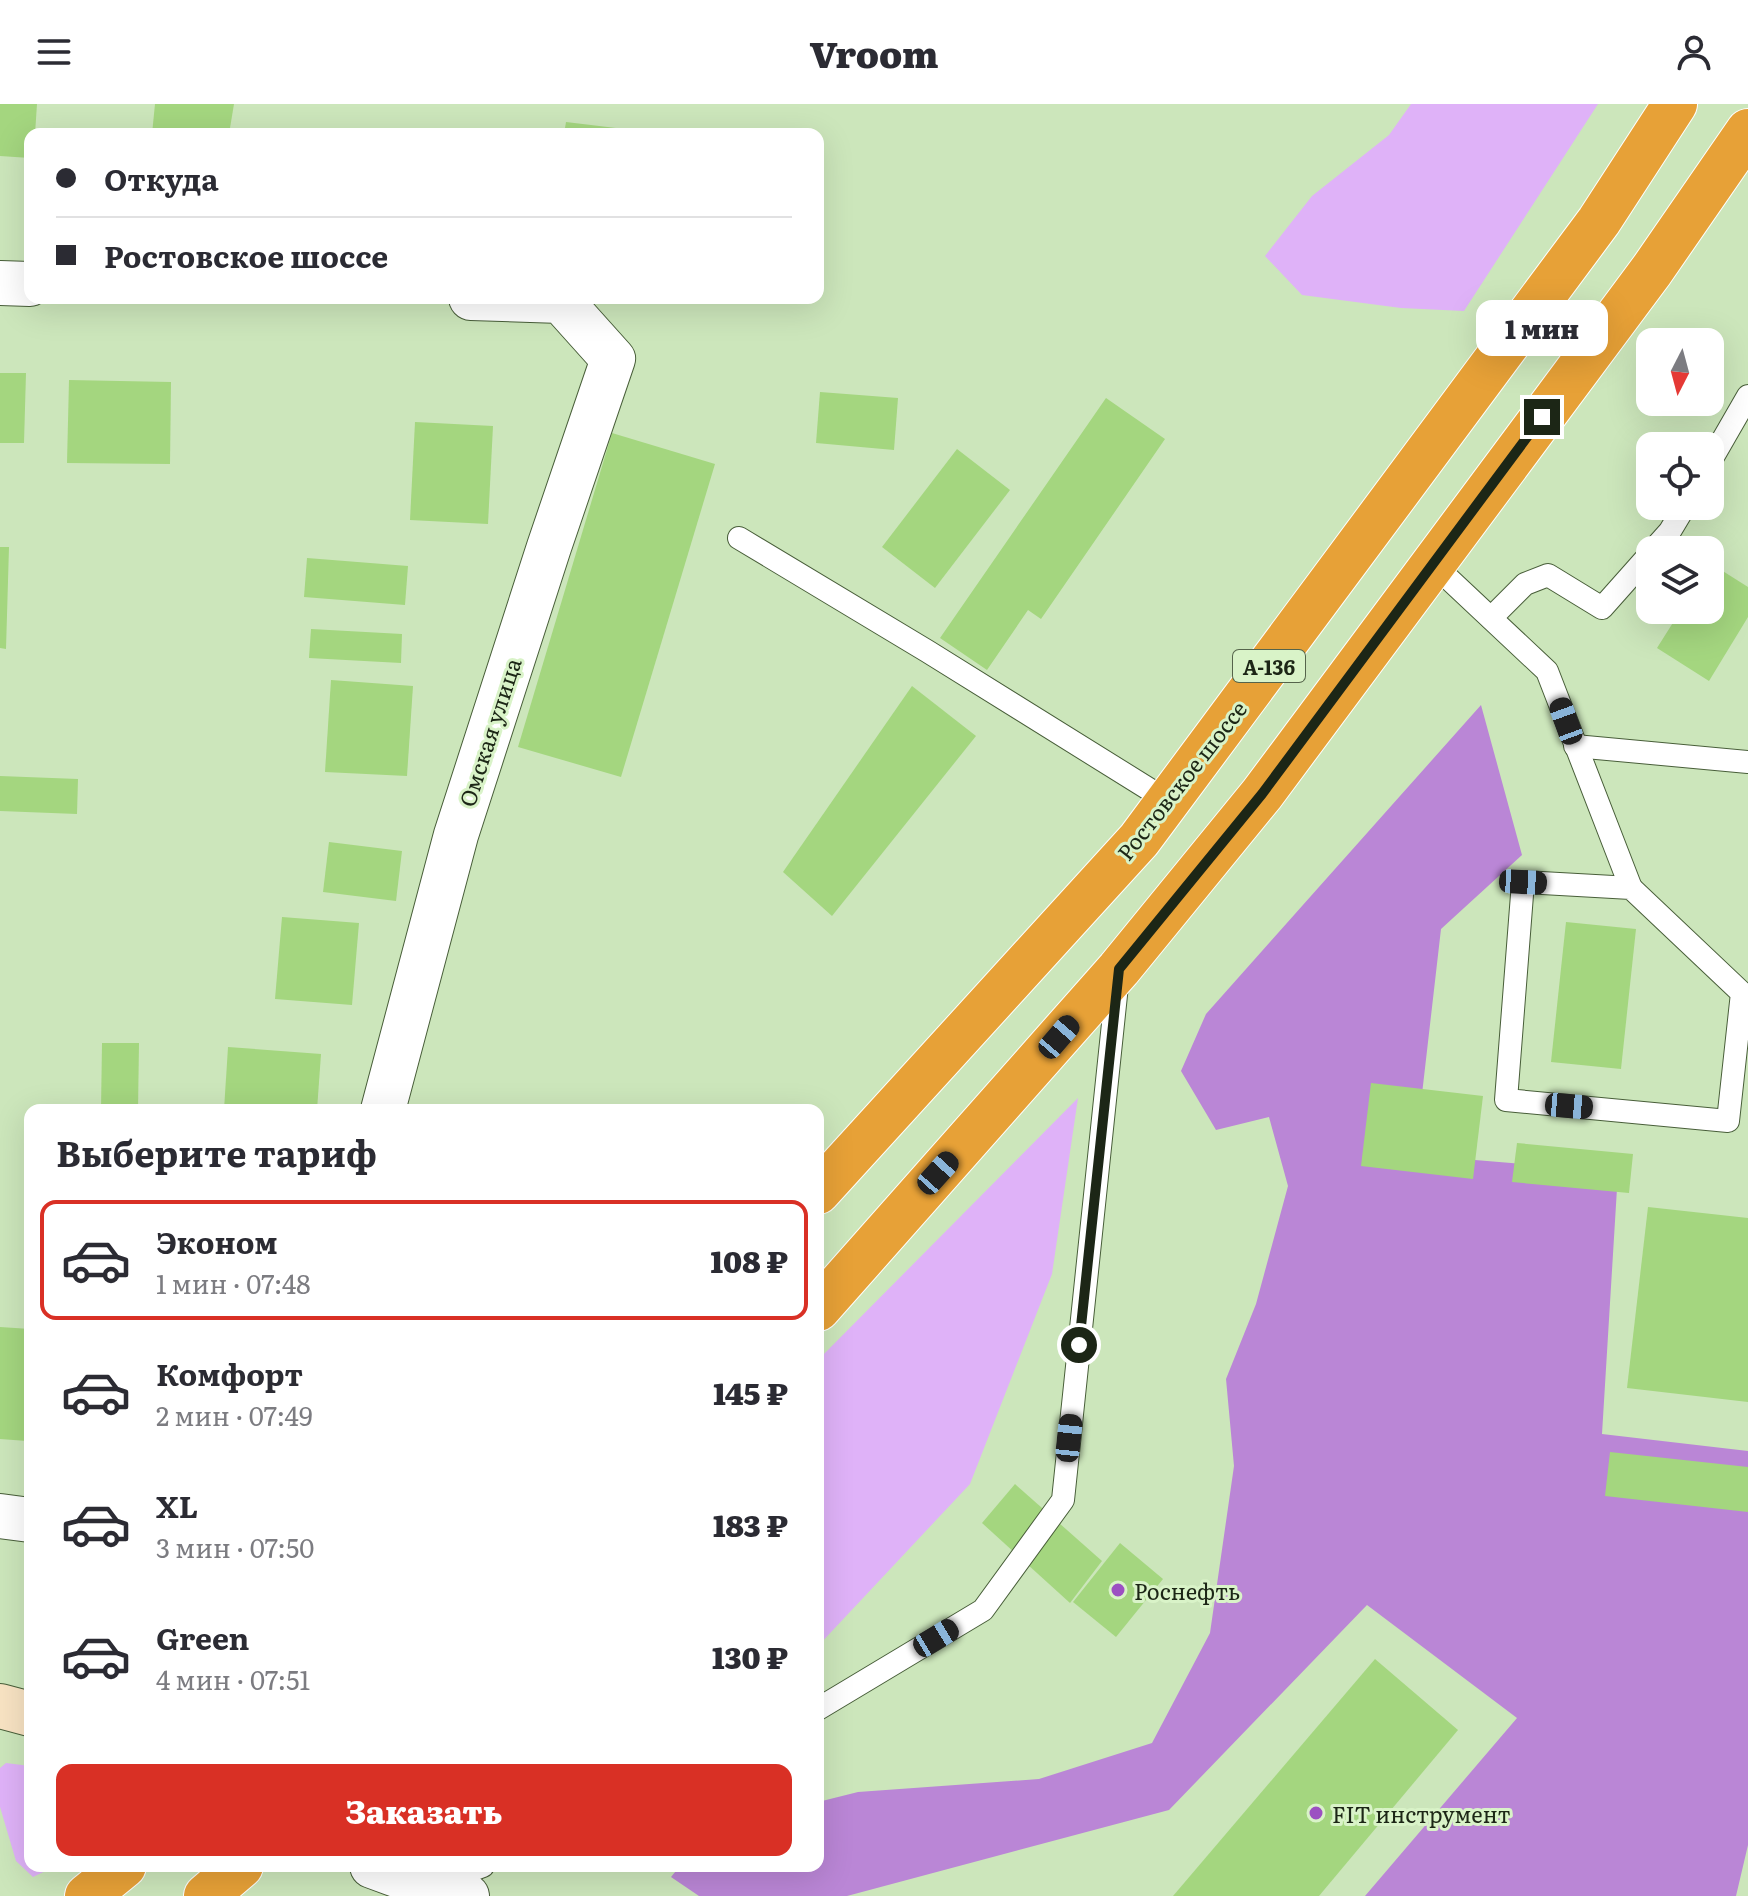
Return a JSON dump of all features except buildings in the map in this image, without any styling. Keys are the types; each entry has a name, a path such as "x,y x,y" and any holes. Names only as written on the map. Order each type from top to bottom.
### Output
{"highway":[{"name":"Ростовское шоссе","path":"824,1185 1139,840 1599,221 1675,104"},
{"name":"А-136","path":"824,1302 1119,969 1262,794 1652,270 1748,131"},
{"path":"87,1896 117,1872"},
{"path":"206,1896 234,1872"}],"street":[{"path":"0,283 24,284"},
{"name":"Омская улица","path":"385,1104 456,835 613,359 564,304"},
{"path":"0,1516 24,1519"},
{"path":"0,1706 24,1712"},
{"path":"0,1738 24,1744"},
{"path":"390,1872 448,1891"}],"lane":[{"path":"1724,438 1748,396"},
{"path":"739,538 1168,801"},
{"path":"1433,564 1547,671 1631,888 1742,993 1728,1121 1506,1100 1523,882 1631,888"},
{"path":"1491,618 1525,584 1548,575 1602,608 1636,570"},
{"path":"1575,746 1748,762"},
{"path":"824,1705 983,1610 1063,1500 1119,969"},
{"path":"448,1891 475,1872"}],"shaded area":[{"path":"1411,104 1598,104 1464,311 1401,308 1302,295 1265,256 1312,196 1389,135"},
{"path":"1481,705 1522,855 1441,929 1415,1155 1618,1172 1602,1434 1748,1451 1748,1845 1736,1896 1365,1896 1517,1718 1367,1605 1169,1810 847,1896 699,1896 671,1877 675,1872 824,1872 824,1800 858,1792 1039,1779 1152,1743 1210,1633 1234,1466 1226,1379 1256,1304 1288,1186 1269,1117 1216,1130 1181,1071 1206,1014"},
{"path":"1078,1098 1052,1274 970,1484 824,1640 824,1354"},
{"path":"6,1763 24,1765 24,1869 16,1861 0,1807 0,1768"}],"place":[{"name":"Роснефть","path":"1118,1590"},
{"name":"FIT инструмент","path":"1316,1813"}],"route":[{"path":"1079,1345 1119,969 1262,794 1542,417"}]}
